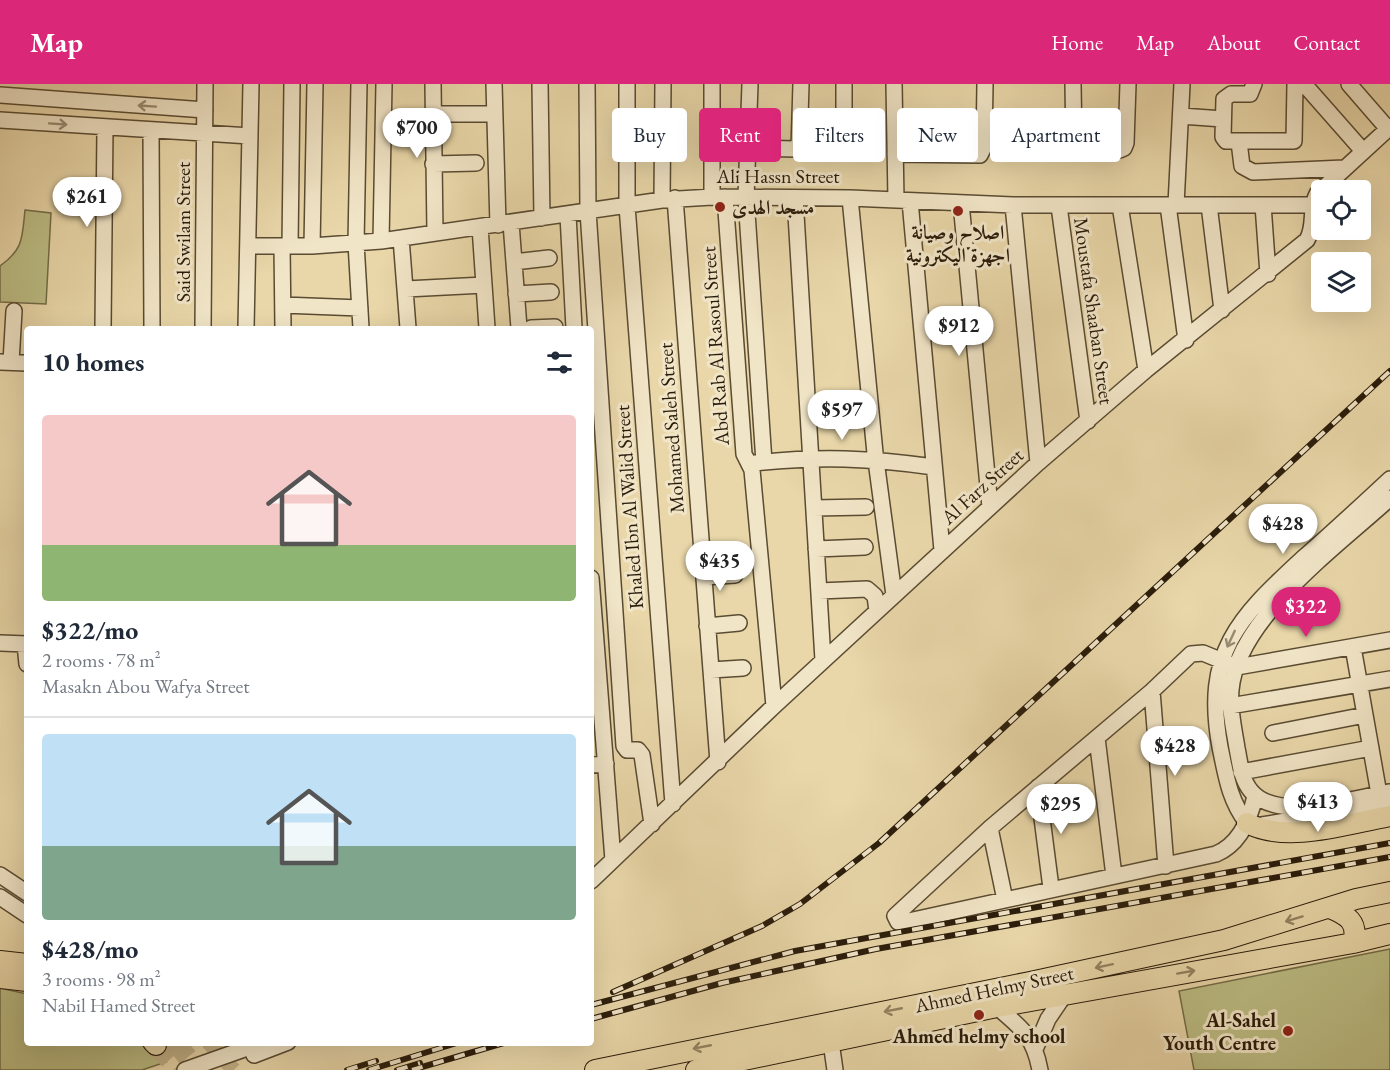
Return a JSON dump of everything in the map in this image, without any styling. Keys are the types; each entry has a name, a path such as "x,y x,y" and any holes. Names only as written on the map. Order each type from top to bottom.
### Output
{"main road":[{"path":"1247,823 1266,832 1291,833 1390,816"},
{"name":"Ahmed Helmy Street","path":"595,1070 1064,975 1243,935 1356,899 1390,891"},
{"path":"1330,908 1350,918 1353,922 1355,928 1353,943"},
{"name":"Ahmed Helmy Street","path":"696,1070 997,1007 1353,943 1390,934"},
{"path":"0,961 24,964"},
{"path":"0,978 24,981"}],"street":[{"name":"Said Swilam Street","path":"203,326 205,84"},
{"path":"246,326 251,84"},
{"path":"283,326 292,84"},
{"path":"312,246 315,84"},
{"path":"359,84 356,243 361,326"},
{"path":"381,241 384,84"},
{"path":"433,84 435,233"},
{"path":"494,84 494,114 504,224 514,262 519,326"},
{"path":"540,84 542,218"},
{"path":"587,84 588,212 624,746 627,750 638,750 642,755 652,824"},
{"name":"Khaled Ibn Al Walid Street","path":"627,84 627,206 673,804"},
{"name":"Mohamed Saleh Street","path":"663,84 668,199 704,577 718,762"},
{"name":"Abd Rab Al Rasoul Street","path":"712,84 719,196 744,454 756,462 752,470 774,706"},
{"path":"750,84 750,108"},
{"path":"800,108 801,84"},
{"path":"844,84 844,108"},
{"path":"894,84 895,154 903,200 942,550"},
{"path":"895,154 980,155 984,147 985,84"},
{"path":"1073,84 1074,146 1083,150 1124,148 1128,84"},
{"path":"1182,84 1172,205 1186,340"},
{"path":"1254,84 1250,94 1226,97 1222,119 1224,139 1239,142 1294,141 1295,84"},
{"path":"1305,84 1363,151"},
{"path":"1331,180 1389,128 1349,84"},
{"path":"0,95 205,110"},
{"path":"433,114 494,114"},
{"path":"1181,116 1222,119"},
{"path":"0,120 205,135 250,136"},
{"path":"103,326 105,128"},
{"path":"151,131 152,326"},
{"path":"1239,142 1242,166 1252,172 1344,168"},
{"path":"748,162 746,198 756,462 811,457 875,459 934,467"},
{"path":"433,164 476,163"},
{"name":"Ali Hassn Street","path":"248,246 312,246 381,241 668,199 719,196 850,198 1013,206 1311,205"},
{"path":"795,198 823,660"},
{"path":"850,198 875,459 894,595"},
{"path":"961,203 990,507"},
{"path":"1120,205 1146,370"},
{"path":"1209,205 1222,310"},
{"path":"1263,205 1268,274"},
{"path":"1013,206 1038,463"},
{"name":"Moustafa Shaaban Street","path":"1059,206 1088,421"},
{"path":"568,215 574,326"},
{"path":"480,227 487,326"},
{"name":"Al Farz Street","path":"594,878 823,660 1038,463 1146,370 1268,274 1307,240 1311,231"},
{"path":"401,238 408,326"},
{"path":"514,262 549,258"},
{"path":"406,289 484,285"},
{"path":"516,294 551,292"},
{"path":"283,305 360,308"},
{"path":"13,362 14,311"},
{"path":"1386,797 1295,807 1267,804 1255,796 1241,772 1230,706 1231,687 1250,635 1267,612 1349,526 1390,479"},
{"path":"1386,797 1270,824 1247,823 1236,809 1228,788 1215,720 1215,694 1221,662 1231,637 1242,619 1262,596 1349,526 1390,498"},
{"path":"814,508 866,507"},
{"path":"816,549 865,548"},
{"path":"704,577 735,575"},
{"path":"819,591 867,589 874,596 877,611"},
{"path":"707,626 739,623"},
{"path":"1255,796 1247,823 1235,842 1225,850 1166,866 1051,888 902,922 896,918 895,912 1152,691 1191,654 1203,653 1237,667 1390,640"},
{"path":"0,643 24,644"},
{"path":"594,647 599,764 613,860"},
{"path":"1353,647 1371,748 1386,797"},
{"path":"711,670 743,668"},
{"path":"1230,706 1390,679"},
{"path":"1152,691 1166,866"},
{"path":"1273,733 1365,715"},
{"path":"1097,738 1114,876"},
{"path":"1241,772 1371,748"},
{"path":"1038,787 1051,888"},
{"path":"990,828 1005,900"},
{"path":"0,875 24,891"},
{"path":"0,897 24,913"},
{"path":"1036,1047 1048,1019 1065,994"},
{"path":"997,1007 1019,1026 1036,1047 1040,1070"},
{"path":"831,1042 835,1070"},
{"path":"185,1070 253,1046"},
{"path":"215,1070 278,1046"},
{"path":"753,1070 772,1055"}],"green space":[{"path":"25,210 51,213 46,304 0,302 0,266 18,248"},
{"name":"Al-Sahel Youth Centre","path":"1390,949 1390,1070 1194,1070 1179,991"},
{"path":"0,988 24,993 24,1046 143,1046 166,1062 142,1070 0,1070"}],"tunnel":[{"path":"157,1046 179,1070"},
{"path":"178,1046 198,1070"},
{"path":"212,1046 234,1070"}],"railway":[{"path":"613,992 762,926 800,904 879,843 1390,371"},
{"path":"594,1004 795,951 1390,843"},
{"path":"594,1018 722,983 876,949 1390,857"},
{"path":"369,1070 447,1046"},
{"path":"412,1070 493,1046"},
{"path":"347,1070 376,1061"},
{"path":"397,1070 420,1063"}],"place":[{"name":"مسجد الهدى","path":"720,207"},
{"name":"اصلاح وصيانة اجهزة اليكترونية","path":"958,211"},
{"name":"Ahmed helmy school","path":"979,1015"},
{"name":"Al-Sahel Youth Centre","path":"1288,1031"}]}
